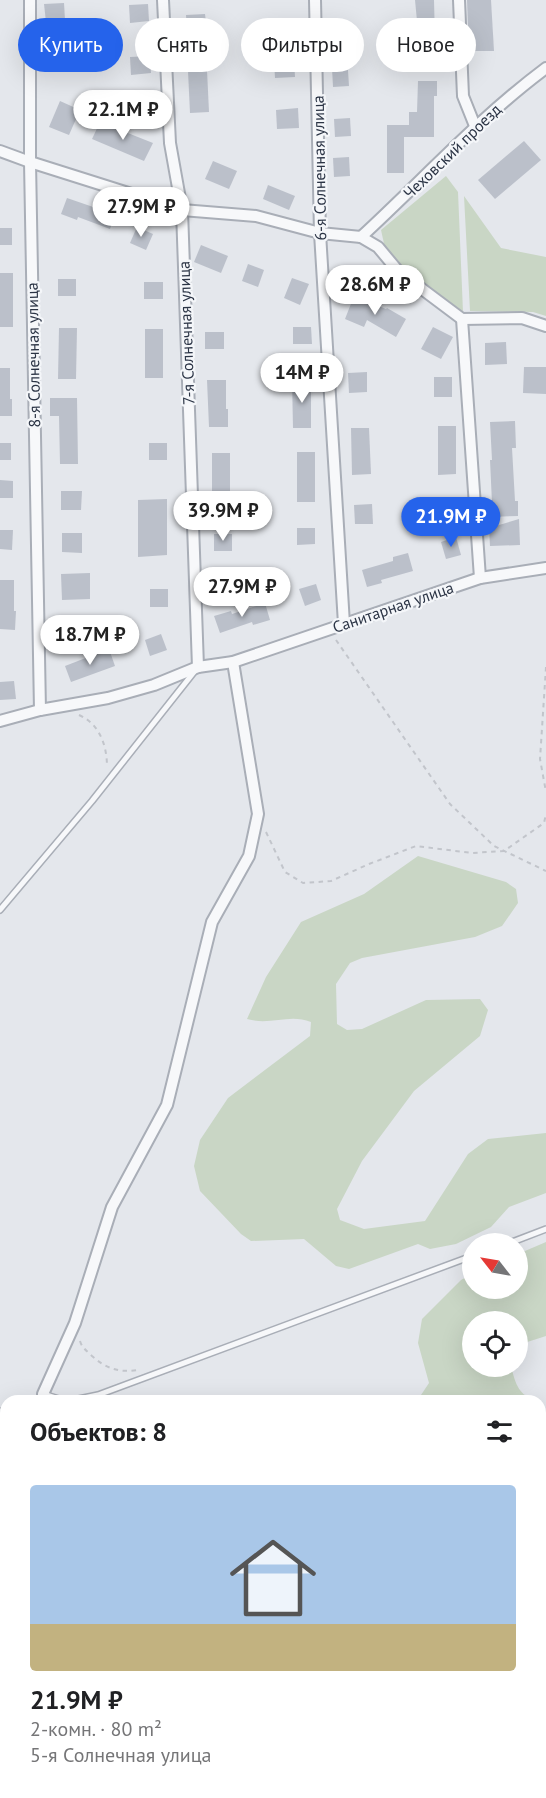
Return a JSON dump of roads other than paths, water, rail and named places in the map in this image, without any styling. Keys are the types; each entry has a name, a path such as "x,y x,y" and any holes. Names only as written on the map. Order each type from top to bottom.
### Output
{"street":[{"name":"8-я Солнечная улица","path":"30,0 30,162 40,710"},
{"name":"7-я Солнечная улица","path":"163,0 170,143 182,210 198,667"},
{"name":"6-я Солнечная улица","path":"315,0 320,233 344,624"},
{"path":"459,0 463,96 475,126"},
{"name":"Чеховский проезд","path":"361,237 408,194 475,126 517,89 546,68"},
{"path":"0,151 182,210 256,216 320,233 361,237 378,248 398,271 462,319 522,318 546,326"},
{"path":"462,319 480,578"},
{"name":"Санитарная улица","path":"0,721 40,710 120,695 154,685 198,667 233,662 480,578 546,568"},
{"path":"44,1395 75,1323 112,1207 167,1105 212,922 249,855 258,814 233,662"}],"lane":[{"path":"0,910 92,801 198,667"},
{"path":"528,1236 546,1229"},
{"path":"98,1395 462,1261"}]}
